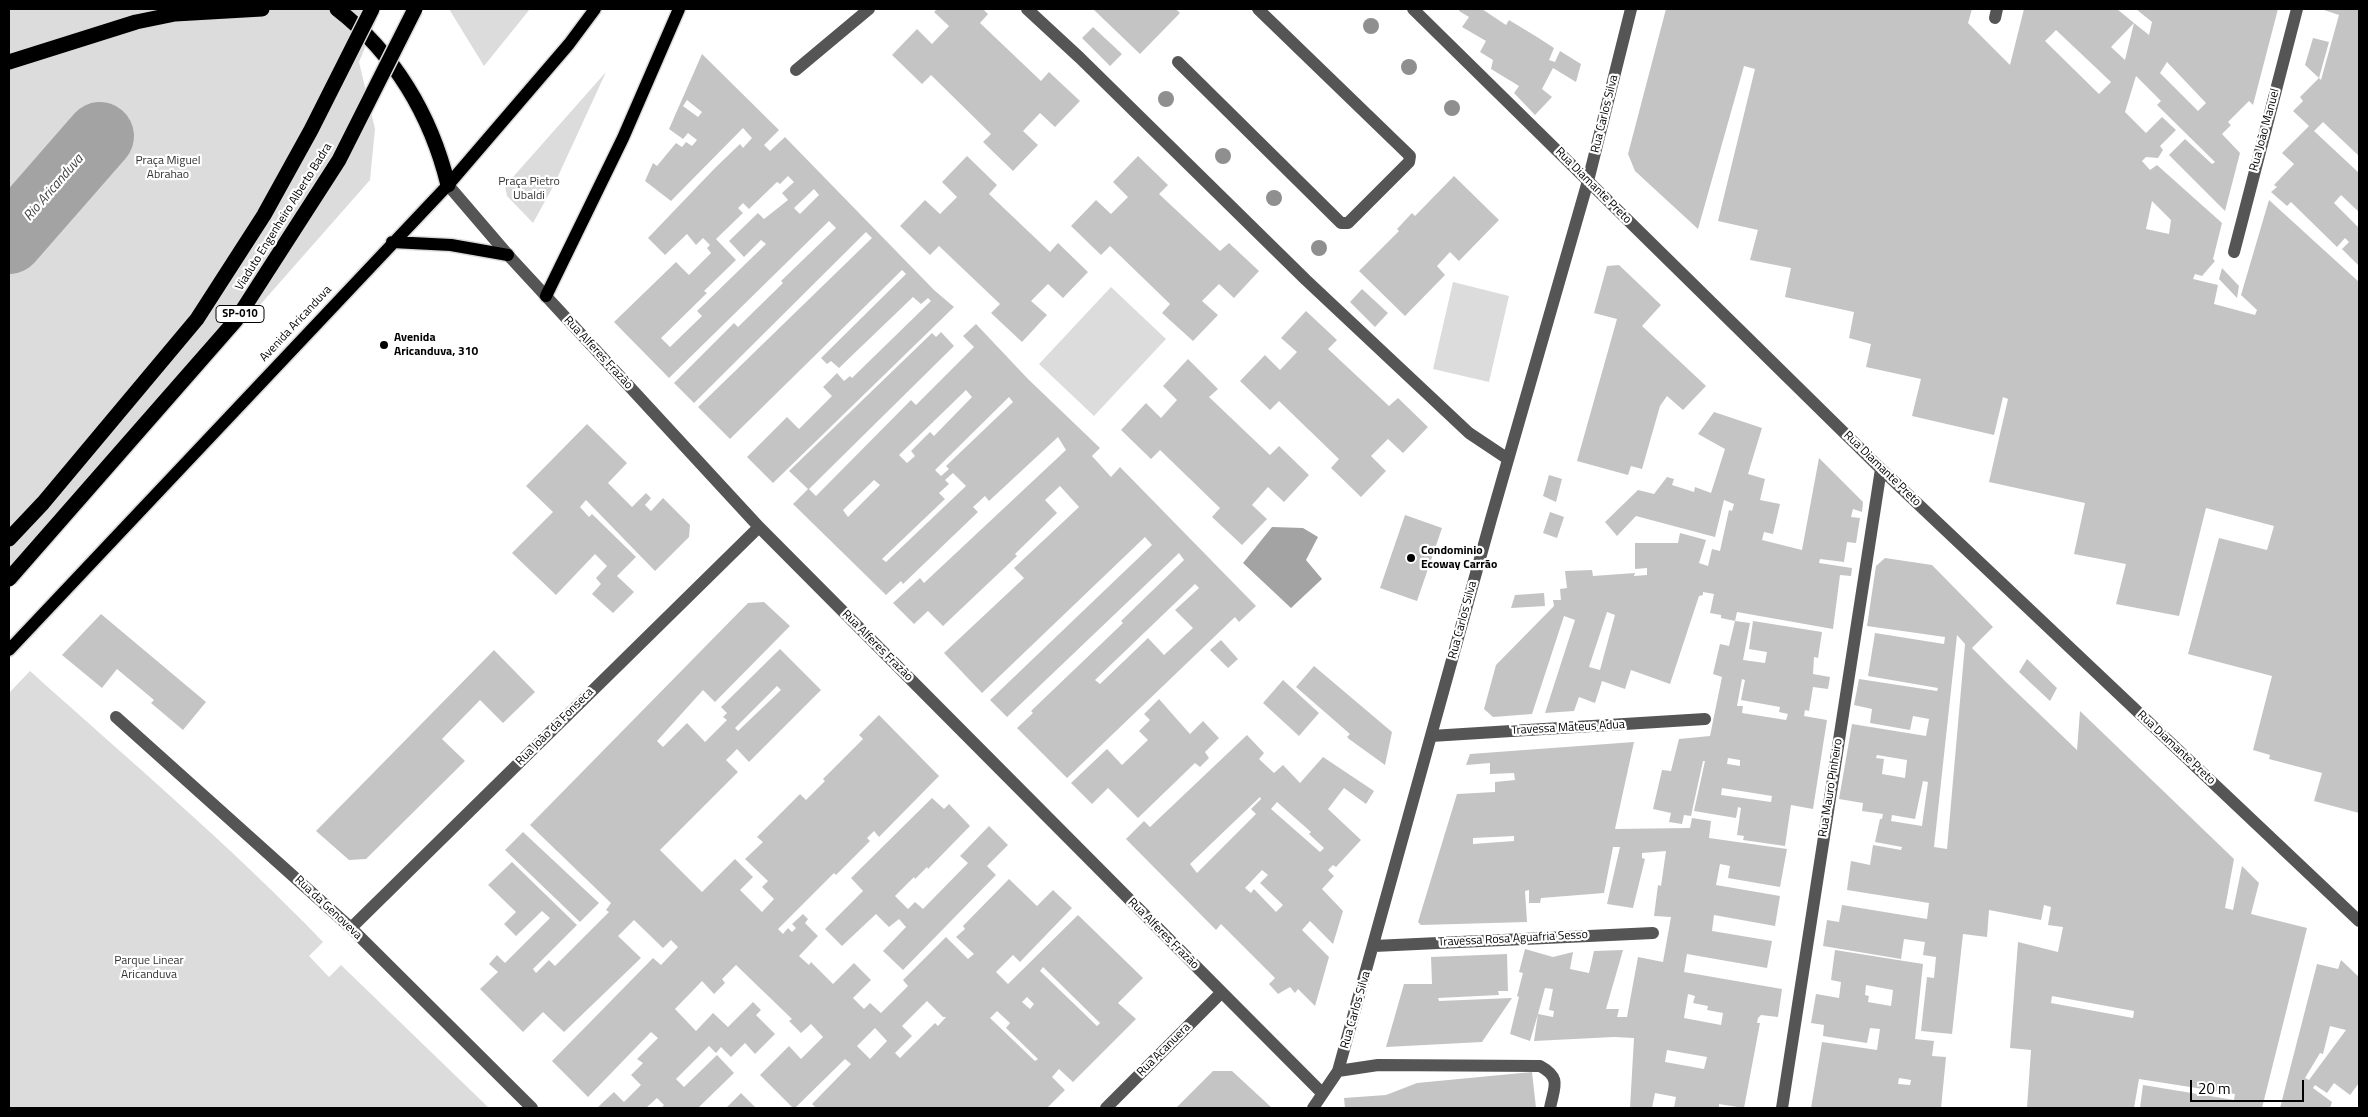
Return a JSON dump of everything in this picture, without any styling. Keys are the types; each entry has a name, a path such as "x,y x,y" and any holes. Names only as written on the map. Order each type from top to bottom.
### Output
{"highway":[{"path":"9,62 89,35 136,22 175,14 262,9"},
{"path":"337,9 376,45 416,100 435,141 448,185"},
{"name":"Viaduto Engenheiro Alberto Badra","path":"9,539 43,503 197,319 268,207 311,130 372,9"},
{"name":"Viaduto Engenheiro Alberto Badra","path":"9,579 236,320 339,160 415,9"}],"main road":[{"name":"Avenida Aricanduva","path":"9,650 392,242 448,185 569,44 595,9"},
{"path":"546,296 623,138 679,9"},
{"path":"392,242 450,245 508,255"}],"street":[{"path":"796,70 869,9"},
{"path":"1027,9 1080,58 1306,280 1447,413 1469,433 1508,459"},
{"path":"1178,62 1346,225 1410,162 1410,156 1258,9"},
{"name":"Rua Diamante Preto","path":"1413,9 1881,469 2359,921"},
{"name":"Rua Carlos Silva","path":"1313,1108 1338,1071 1508,459 1588,180 1631,9"},
{"name":"Rua João Manuel","path":"2234,252 2297,9"},
{"name":"Rua Alferes Frazão","path":"448,185 508,255 759,527 1322,1093"},
{"name":"Rua Mauro Pinheiro","path":"1782,1108 1881,469"},
{"name":"Rua João da Fonseca","path":"351,928 759,527"},
{"name":"Rua da Genoveva","path":"116,717 351,928 532,1108"},
{"name":"Travessa Mateus Adua","path":"1431,736 1705,719"},
{"name":"Travessa Rosa Aguafria Sesso","path":"1374,946 1653,933"},
{"name":"Rua Acanuera","path":"1106,1108 1221,993"},
{"path":"1338,1071 1378,1065 1540,1066 1552,1073 1555,1080 1550,1108"}],"green space":[{"name":"Praça Miguel Abrahao","path":"9,9 381,9 359,62 375,129 370,180 9,590"},
{"path":"449,9 530,9 484,66"},
{"name":"Praça Pietro Ubaldi","path":"606,72 554,185 533,223 507,196 505,186"},
{"path":"1453,282 1509,296 1489,382 1433,369"},
{"path":"1111,287 1166,339 1094,416 1039,364"},
{"name":"Parque Linear Aricanduva","path":"30,671 216,838 288,906 323,942 309,956 329,977 341,965 489,1108 9,1108 9,693"}],"shaded area":[{"path":"1272,527 1303,528 1318,537 1306,560 1322,579 1291,608 1243,563"}],"building":[{"path":"937,9 983,9 988,14 980,23 1041,81 1049,72 1080,101 1055,127 1040,113 1023,131 1038,145 1013,171 983,142 991,134 931,75 922,84 892,55 917,29 932,44 949,26 934,12"},
{"path":"1093,9 1176,9 1180,13 1140,54"},
{"path":"1460,9 1482,9 1506,25 1509,20 1554,48 1549,60 1555,62 1560,51 1581,64 1576,82 1553,68 1542,89 1552,97 1535,115 1514,93 1519,86 1491,69 1493,60 1480,52 1486,41 1462,27 1469,17 1459,11"},
{"path":"1666,9 1972,9 1968,23 2010,65 2024,9 2117,9 2149,35 2152,22 2136,9 2278,9 2253,105 2249,101 2228,122 2231,125 2222,134 2240,153 2225,211 2169,155 2185,139 2212,164 2215,162 2157,105 2161,101 2136,76 2125,112 2146,133 2162,117 2176,130 2160,146 2163,150 2158,158 2146,157 2142,161 2150,170 2157,165 2222,223 2213,259 2215,261 2202,276 2195,274 2193,279 2218,285 2214,304 2255,315 2257,310 2241,295 2269,200 2359,282 2359,813 2314,801 2322,773 2269,759 2270,755 2253,750 2272,676 2188,654 2219,538 2267,550 2274,526 2206,508 2179,616 2116,604 2126,564 2074,554 2085,503 1989,482 2008,399 2003,397 1994,435 1912,416 1921,379 1866,367 1871,344 1849,338 1854,312 1785,297 1791,268 1750,260 1758,230 1718,221 1755,69 1744,66 1698,229 1635,171 1628,154","holes":["2134,23 2125,60 2111,47","2056,30 2111,82 2099,94 2045,41","2167,62 2206,103 2198,111 2160,73","2152,201 2171,220 2169,234 2146,229"]},
{"path":"2321,9 2359,9 2359,156 2323,122 2314,131 2359,173 2359,212 2341,195 2334,203 2359,228 2359,266 2342,249 2349,242 2345,238 2337,247 2291,202 2287,206 2271,192 2277,187 2274,185 2294,164 2282,153 2309,126 2293,111 2303,101 2300,97 2319,78 2321,80 2339,15"},
{"path":"1093,27 1122,54 1110,66 1082,38"},
{"path":"2313,38 2329,42 2319,78 2305,65"},
{"path":"702,54 779,130 764,145 770,151 785,137 934,290 954,307 773,483 747,457 787,417 799,429 832,396 823,387 837,373 844,381 850,376 852,378 931,301 928,298 921,304 913,297 839,368 831,361 827,364 821,358 906,274 902,270 730,439 698,407 872,238 866,232 694,403 674,383 734,323 738,327 783,283 781,281 836,228 829,221 669,378 614,322 676,262 689,275 711,253 707,248 710,245 703,238 696,245 687,234 665,255 648,238 715,168 740,144 743,148 752,138 743,128 671,201 645,181 653,163 657,166 676,143 682,147 686,142 692,146 697,140 688,133 683,139 669,129","holes":["687,100 702,112 698,117 683,106","788,176 794,182 782,193 788,200 764,219 758,213 729,241 744,257 761,240 766,244 697,311 702,316 670,347 661,338 707,293 704,291 736,260 716,239 743,213 738,208 743,203 749,209 777,182 780,184","814,189 819,195 800,214 794,208"]},
{"path":"967,156 997,185 989,194 1050,252 1058,243 1088,272 1063,298 1048,284 1031,301 1047,315 1022,342 991,313 1000,304 939,246 930,255 900,226 925,200 940,214 957,197 942,182"},
{"path":"1138,156 1168,185 1159,194 1220,251 1229,243 1259,271 1234,298 1219,284 1202,301 1218,315 1193,341 1162,313 1170,304 1110,246 1101,255 1071,226 1096,200 1111,214 1128,197 1113,182"},
{"path":"1454,176 1499,220 1459,261 1450,252 1437,266 1445,275 1405,316 1359,271 1399,231 1397,229 1412,213 1415,216"},
{"path":"1619,265 1661,305 1642,326 1706,386 1683,410 1667,396 1660,406 1642,469 1631,466 1628,475 1577,461 1617,319 1594,313 1607,266"},
{"path":"2222,268 2239,286 2237,298 2219,279"},
{"path":"1362,289 1388,313 1375,327 1350,302"},
{"path":"1306,311 1337,340 1328,349 1389,406 1398,398 1428,427 1403,453 1388,439 1371,456 1386,471 1361,497 1331,468 1339,459 1279,401 1270,410 1240,381 1265,355 1280,370 1297,352 1281,338"},
{"path":"976,324 1028,379 1100,448 1092,456 1111,477 1120,467 1256,606 1239,622 1235,617 1067,778 1017,728 1033,713 1031,711 1123,623 1121,621 1184,560 1179,553 1007,717 990,700 1152,545 1145,537 982,693 944,653 1024,578 1014,568 1079,507 1060,486 1045,500 1057,513 1015,554 1017,556 943,626 928,611 914,624 893,603 920,578 924,583 1066,450 1058,437 989,501 985,496 973,507 978,512 903,584 901,581 886,595 793,504 808,489 789,471 932,333 936,337 941,332 954,346 809,489 816,496 911,400 916,405 974,347 963,336","holes":["966,390 972,397 934,436 930,432 911,451 915,456 907,463 899,455","1009,397 1013,402 946,466 949,469 941,476 935,470","953,473 966,486 886,562 882,559 945,499 939,493 949,484 945,480","874,480 880,485 848,517 843,510","1195,584 1199,588 1175,610 1193,628 1164,655 1148,638 1100,684 1095,680"]},
{"path":"1188,359 1218,389 1209,397 1270,455 1279,446 1309,475 1284,502 1268,487 1252,505 1267,519 1242,545 1212,517 1220,508 1160,450 1151,459 1121,430 1146,403 1161,418 1177,400 1163,386"},
{"path":"1714,412 1762,428 1748,474 1765,479 1760,500 1780,504 1773,534 1764,532 1762,540 1802,550 1819,458 1863,502 1862,512 1853,509 1851,517 1860,518 1856,543 1847,542 1844,562 1820,559 1819,563 1852,568 1851,576 1840,575 1833,629 1737,612 1735,621 1721,618 1721,615 1710,613 1714,594 1703,592 1703,595 1699,596 1670,684 1631,670 1625,689 1602,681 1595,703 1579,697 1574,711 1545,713 1575,620 1564,616 1532,714 1493,717 1484,709 1496,665 1554,606 1553,600 1561,600 1560,589 1567,588 1565,571 1592,570 1593,576 1635,573 1634,576 1647,575 1647,568 1635,569 1635,543 1678,543 1680,533 1706,540 1699,563 1708,566 1712,549 1720,551 1729,510 1732,511 1734,504 1724,500 1715,537 1636,516 1617,536 1605,522 1638,490 1654,494 1667,477 1674,479 1672,485 1694,492 1695,487 1711,493 1725,449 1698,434","holes":["1607,612 1615,615 1600,670 1589,667"]},
{"path":"587,424 627,463 608,483 632,507 646,493 651,498 645,505 651,511 663,498 690,525 689,537 655,571 586,500 580,507 589,517 592,514 636,557 617,576 634,592 613,613 592,594 601,584 596,578 607,566 595,554 556,595 512,553 553,512 526,486"},
{"path":"1549,475 1562,479 1556,502 1543,496"},
{"path":"1550,512 1564,517 1557,538 1543,533"},
{"name":"Condominio Ecoway Carrão","path":"1405,515 1442,528 1417,601 1380,588"},
{"path":"1885,558 1932,565 1993,627 1972,648 2007,683 2077,750 2080,711 2234,859 2225,908 2233,910 2242,866 2259,883 2251,914 2307,928 2262,1108 2140,1108 2143,1085 2234,1100 2235,1094 2139,1079 2134,1108 2027,1108 2031,1050 2010,1048 2018,942 2058,952 2063,927 2048,925 2051,907 2044,905 2041,920 1989,910 1987,937 1963,934 1952,1034 1921,1031 1927,977 1934,978 1936,957 1923,955 1925,942 1904,939 1901,959 1823,946 1827,920 1839,922 1842,905 1927,919 1929,903 1847,890 1851,861 1870,865 1873,845 1901,850 1902,847 1875,842 1880,819 1882,819 1883,814 1862,811 1863,803 1839,799 1852,724 1926,736 1929,719 1913,716 1910,730 1870,723 1872,709 1854,705 1859,679 1937,691 1938,688 1868,676 1875,633 1944,644 1945,637 1867,626 1876,566","holes":["1957,635 1965,644 1947,849 1934,847","1877,755 1907,760 1905,778 1882,774 1884,759 1876,758","1923,781 1928,782 1922,826 1891,821 1892,815 1915,819","2052,996 2134,1011 2133,1018 2051,1003"]},
{"path":"1544,593 1545,606 1511,608 1515,595"},
{"path":"764,602 790,626 715,702 703,690 657,741 663,747 687,723 705,742 727,720 723,717 727,713 721,707 780,649 821,690 749,762 737,749 726,760 738,772 660,850 702,892 735,859 753,877 740,890 762,912 774,899 762,887 768,881 745,859 763,842 757,837 800,794 806,800 825,781 823,779 863,739 859,735 879,715 939,776 879,837 874,831 867,838 870,841 836,875 834,873 778,929 783,934 788,928 792,932 796,928 792,924 803,914 808,919 805,923 818,936 799,956 809,965 811,962 833,984 854,963 871,980 853,998 864,1009 870,1003 881,1013 908,986 903,980 946,937 968,959 974,954 956,937 965,929 963,926 1009,879 1037,906 1053,890 1072,908 1020,962 1013,955 996,972 1008,984 1078,915 1143,978 1118,1003 1136,1019 1073,1082 1059,1069 1052,1077 1065,1090 1047,1108 816,1108 812,1104 851,1064 845,1059 793,1108 760,1075 789,1046 801,1059 823,1037 811,1024 801,1033 789,1021 792,1019 736,965 722,979 725,983 714,994 702,981 675,1009 696,1031 713,1013 728,1027 753,1002 761,1010 756,1015 775,1034 755,1054 745,1043 731,1057 721,1047 716,1053 709,1046 676,1079 684,1087 717,1055 734,1073 698,1108 661,1108 664,1105 657,1098 646,1108 597,1108 614,1092 624,1102 641,1085 631,1075 643,1063 637,1059 658,1038 651,1032 588,1097 552,1061 653,958 661,965 678,947 671,940 663,948 634,920 618,936 641,958 564,1032 543,1012 523,1032 480,989 498,972 489,964 497,955 505,963 550,918 542,911 516,936 504,924 516,912 488,885 512,862 577,925 533,969 536,973 549,960 555,966 609,912 606,910 611,903 530,825 748,603","holes":["777,686 781,690 738,731 735,728","1043,967 1100,1023 1097,1026 1040,971","1027,997 1034,1004 1030,1009 1022,1002","927,1001 943,1017 946,1017 938,1026 935,1023 900,1058 895,1053 912,1036 902,1026","997,1011 1010,1023 1006,1028 1038,1059 1035,1061 990,1018","875,1028 887,1041 870,1059 857,1046"]},
{"path":"101,614 206,702 183,730 151,703 154,700 117,669 102,688 62,655"},
{"path":"1735,621 1750,623 1743,660 1765,663 1767,652 1749,649 1753,621 1822,632 1818,658 1814,657 1813,674 1830,677 1828,689 1813,687 1809,711 1805,710 1804,716 1827,720 1813,809 1791,805 1785,846 1743,840 1744,836 1737,835 1741,808 1738,807 1736,818 1694,811 1705,761 1703,761 1691,816 1684,815 1682,824 1669,822 1671,813 1653,809 1662,770 1671,771 1679,739 1710,736 1722,677 1713,674 1720,644 1729,646","holes":["1742,679 1745,680 1741,700 1780,707 1779,712 1788,714 1786,720 1742,713 1743,706 1737,706","1728,758 1740,760 1740,766 1727,764","1722,788 1772,796 1771,802 1721,795"]},
{"path":"1221,640 1238,659 1228,668 1210,650"},
{"path":"494,650 535,692 503,723 480,700 442,739 465,761 366,859 349,860 316,831"},
{"path":"2027,659 2057,688 2050,701 2019,672"},
{"path":"1314,666 1392,732 1385,765 1349,739 1347,737 1350,734 1296,687"},
{"path":"1283,680 1319,713 1299,736 1263,703"},
{"path":"1159,699 1190,734 1203,721 1219,738 1205,752 1209,758 1200,767 1195,763 1138,818 1108,788 1092,804 1071,783 1107,749 1122,765 1148,740 1139,731 1150,720 1144,714"},
{"path":"1247,735 1264,753 1259,759 1274,773 1283,765 1300,783 1323,757 1374,791 1366,804 1344,788 1328,809 1361,840 1336,867 1333,865 1328,870 1334,876 1322,889 1343,911 1333,944 1310,921 1302,930 1329,957 1315,1006 1298,989 1295,993 1290,987 1278,994 1269,984 1275,978 1221,924 1216,930 1126,839 1144,821 1150,827","holes":["1260,797 1261,799 1251,809 1256,814 1197,873 1190,864","1277,802 1311,832 1309,834 1324,848 1320,852 1271,809","1262,870 1268,875 1260,883 1283,905 1276,912 1254,889 1251,893 1245,888"]},
{"path":"1634,742 1615,829 1690,828 1692,818 1711,821 1709,838 1787,849 1780,887 1728,878 1730,866 1720,864 1716,885 1780,896 1775,926 1714,915 1712,931 1772,941 1767,968 1687,954 1684,972 1782,989 1778,1017 1761,1015 1758,1018 1757,1023 1760,1023 1744,1108 1719,1104 1719,1108 1674,1108 1676,1097 1655,1093 1652,1108 1630,1108 1634,1038 1614,1037 1534,1041 1538,1014 1530,1041 1510,1034 1519,997 1517,996 1523,973 1519,972 1525,949 1553,957 1573,952 1570,969 1589,973 1594,951 1623,950 1606,1009 1619,1009 1617,1017 1627,1017 1638,957 1663,962 1671,917 1654,916 1658,885 1661,886 1666,851 1642,853 1642,858 1645,859 1633,908 1607,904 1620,847 1613,847 1604,893 1541,898 1540,903 1529,903 1529,890 1525,891 1527,922 1421,925 1418,922 1457,794 1495,792 1495,782 1515,780 1514,773 1490,774 1490,763 1466,765 1470,754","holes":["1514,836 1514,841 1473,844 1473,838","1545,988 1553,989 1549,1010 1554,1011 1553,1017 1538,1014","1688,994 1695,996 1693,1003 1708,1006 1707,1010 1723,1013 1721,1025 1684,1018","1667,1050 1707,1057 1704,1069 1665,1062"]},
{"path":"932,798 944,809 949,804 970,826 928,869 927,867 915,879 914,877 895,896 908,909 915,902 923,909 968,863 960,856 989,826 1008,845 987,866 996,875 903,970 883,951 906,927 899,919 889,927 876,914 842,946 825,929 863,891 851,878"},
{"path":"523,832 599,903 580,922 505,850"},
{"path":"1835,950 1923,964 1915,1039 1934,1041 1932,1056 1946,1057 1941,1108 1811,1108 1822,1042 1877,1050 1880,1029 1870,1028 1867,1043 1823,1036 1824,1025 1811,1023 1816,994 1839,998 1841,982 1831,980","holes":["1866,985 1893,990 1891,1006 1868,1002 1869,996 1865,995","1899,1078 1911,1080 1910,1085 1898,1084"]},
{"path":"1507,954 1508,991 1498,991 1499,995 1438,998 1439,1001 1512,998 1482,1042 1386,1047 1404,984 1432,984 1431,957"},
{"path":"2341,960 2359,977 2359,1083 2350,1095 2334,1083 2327,1093 2315,1085 2313,1088 2332,1102 2330,1108 2280,1108 2317,964 2338,969","holes":["2330,1026 2346,1030 2309,1080 2305,1078 2320,1053 2323,1054"]},
{"path":"1213,1071 1232,1071 1272,1108 1176,1108"},
{"path":"1532,1072 1536,1108 1345,1108 1344,1098 1386,1095 1417,1083"},
{"path":"741,1093 756,1108 726,1108"}],"waterway":[{"name":"Rio Aricanduva","path":"9,240 100,136"}],"place":[{"name":"Avenida Aricanduva, 310","path":"384,345"},
{"name":"Condominio Ecoway Carrão","path":"1411,558"}]}
